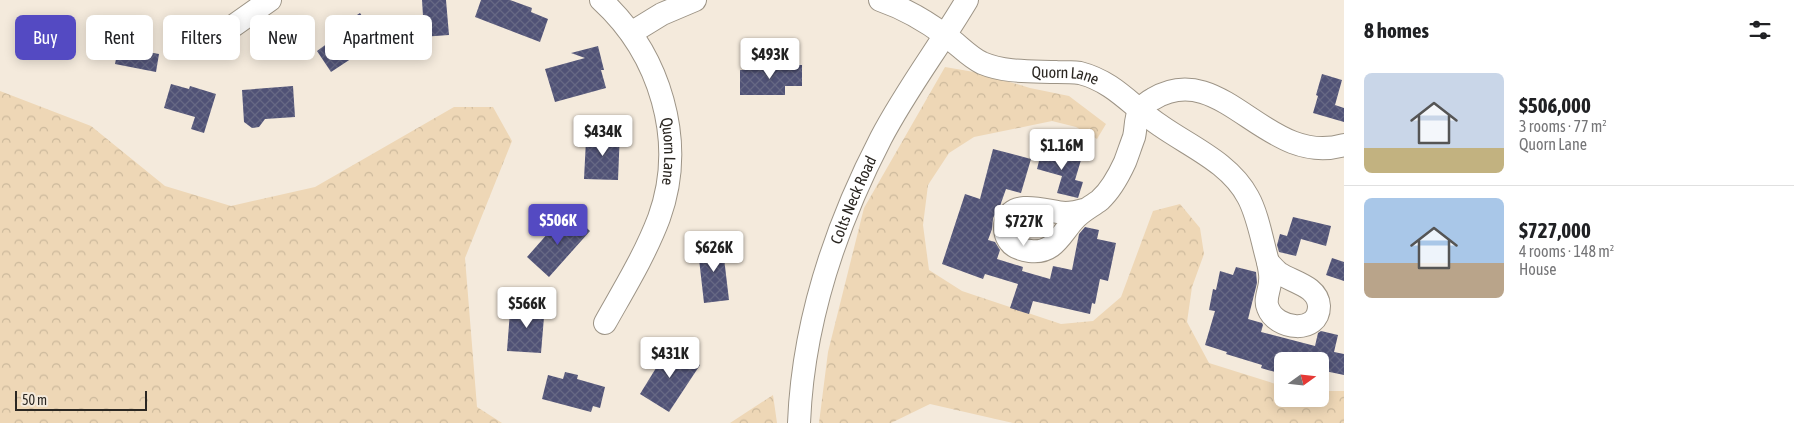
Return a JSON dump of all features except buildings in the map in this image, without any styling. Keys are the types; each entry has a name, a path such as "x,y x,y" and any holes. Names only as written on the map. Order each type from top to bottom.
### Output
{"street":[{"path":"240,20 270,0"},
{"name":"Quorn Lane","path":"601,0 631,33 654,74 664,102 670,133 671,163 668,185 660,216 648,246 605,323"},
{"path":"631,33 662,14 695,0"},
{"name":"Quorn Lane","path":"880,0 917,17 946,35 980,62 999,68 1021,71 1077,73 1096,78 1113,87 1160,126 1225,168 1238,182 1248,196 1256,214 1268,262"},
{"name":"Colts Neck Road","path":"799,423 801,384 809,334 822,280 836,239 857,188 881,138 910,88 967,0"},
{"path":"1087,209 1100,200 1110,188 1124,162 1134,137 1139,110 1152,99 1168,92 1184,89 1200,90 1217,96 1280,138 1301,146 1317,149 1334,148 1344,145"}],"green space":[{"path":"945,67 980,73 1030,88 1069,96 1106,124 1097,139 1076,127 1052,121 974,137 949,153 928,185 923,225 929,270 962,291 1061,324 1093,321 1121,297 1153,211 1180,204 1200,228 1204,254 1192,287 1187,322 1209,363 1274,383 1274,408 1329,408 1329,391 1344,391 1344,423 1013,423 930,404 891,423 819,423 828,352 864,208"},
{"path":"0,91 91,126 165,186 231,206 315,187 454,107 493,107 512,141 465,258 477,407 502,423 0,423"},
{"path":"773,395 777,423 730,423"}]}
